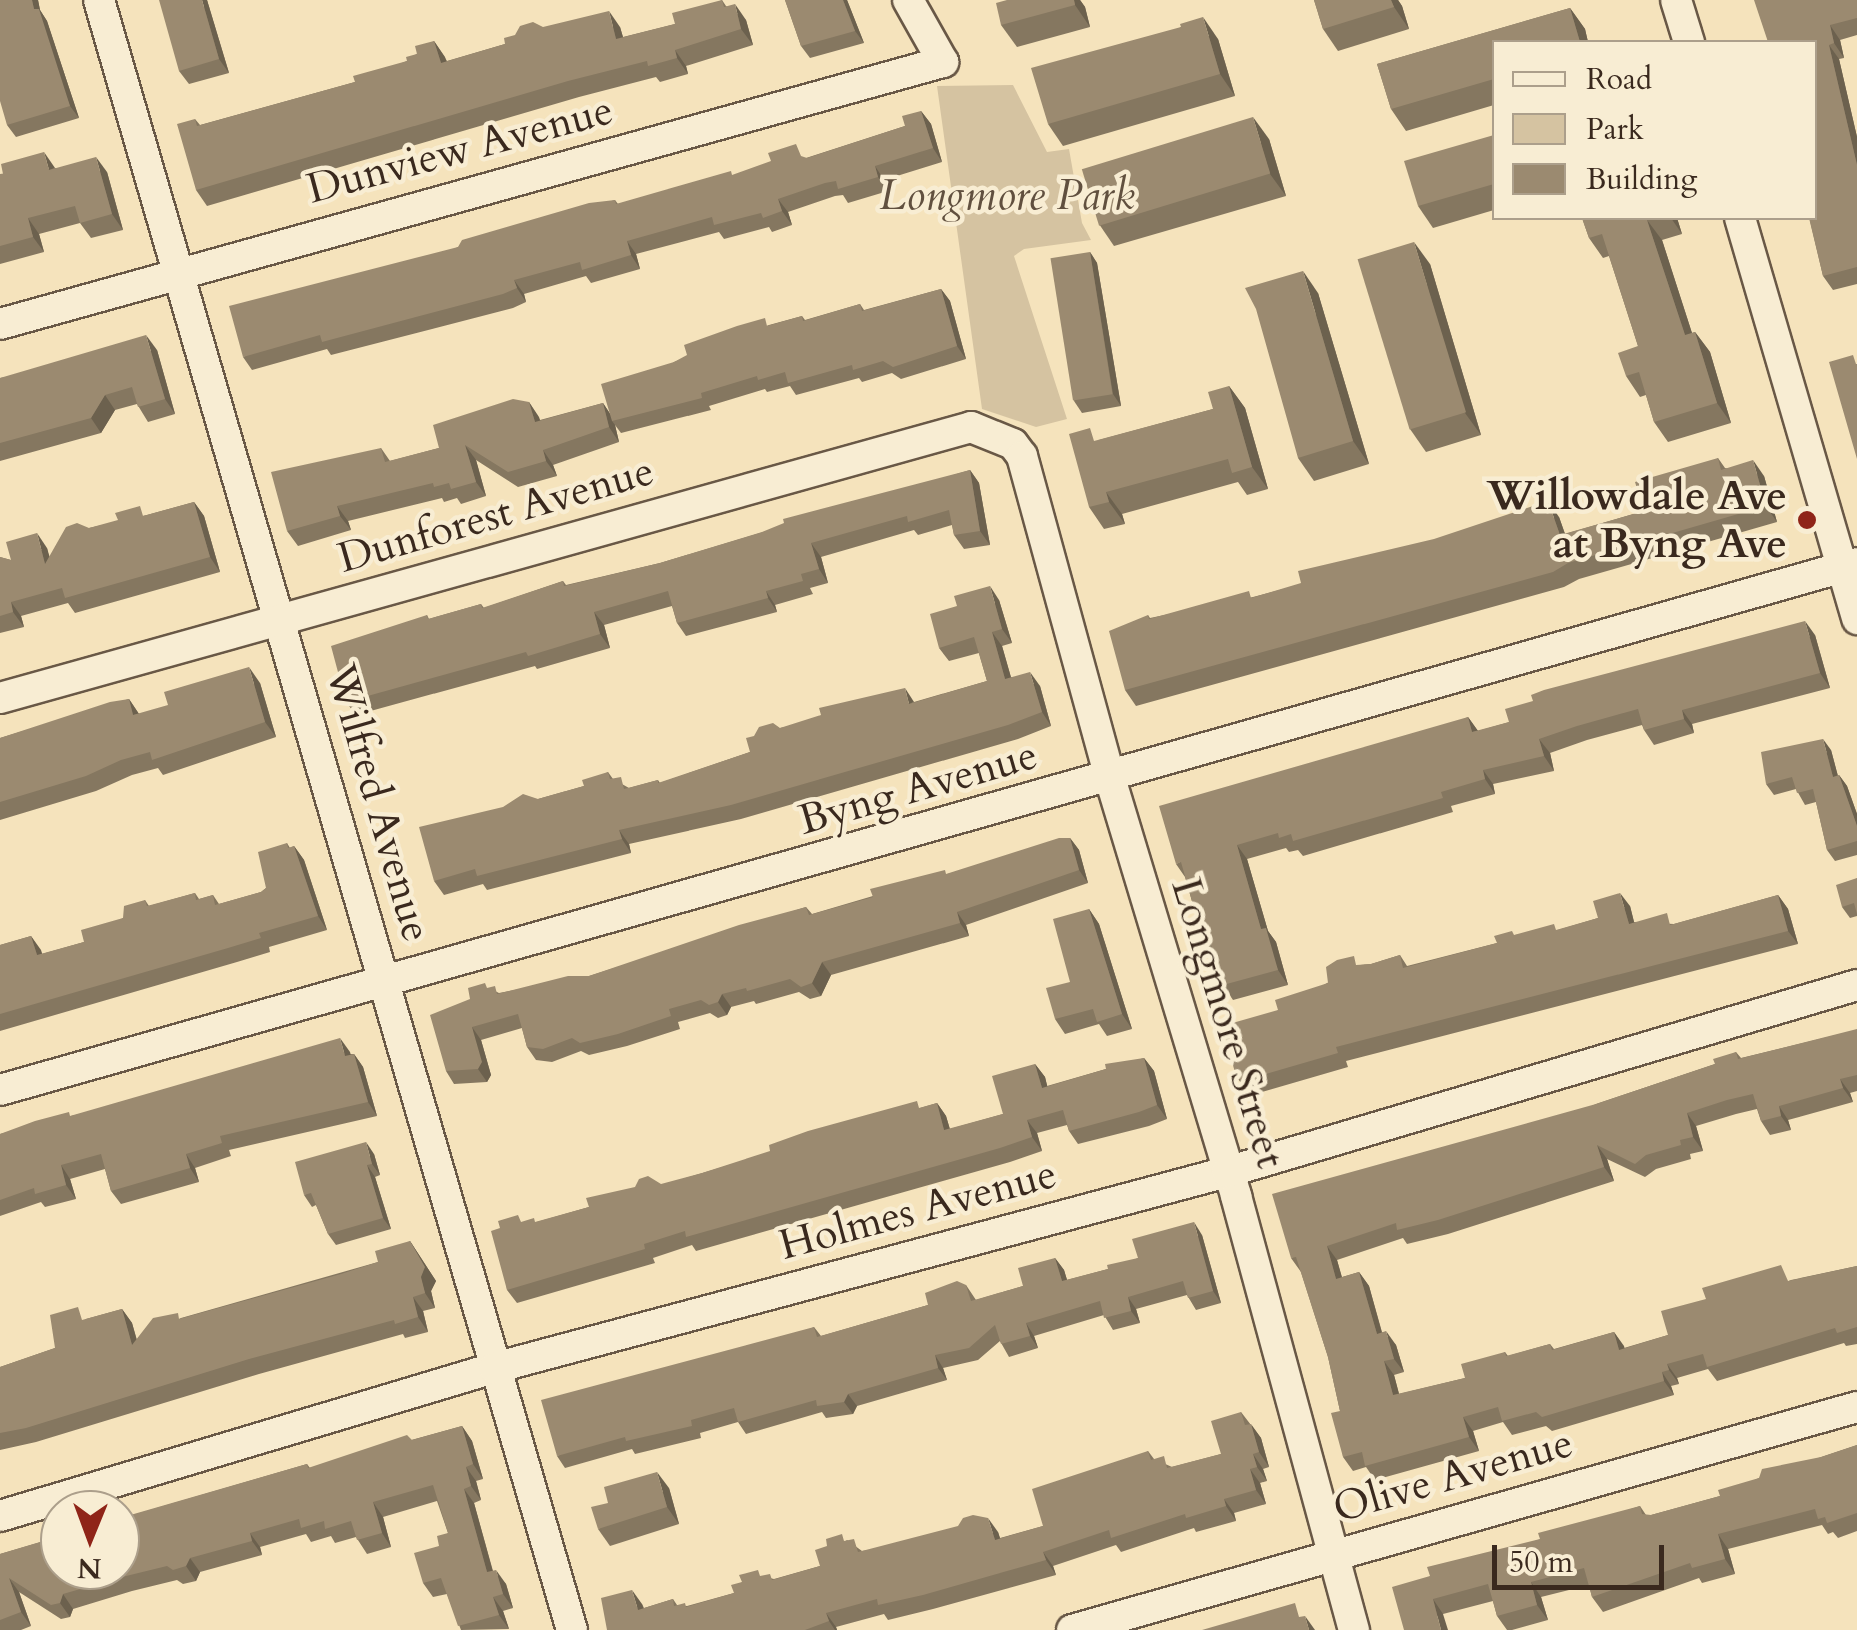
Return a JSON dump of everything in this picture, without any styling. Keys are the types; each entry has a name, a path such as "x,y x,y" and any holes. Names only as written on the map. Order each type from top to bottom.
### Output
{"street":[{"name":"Wilfred Avenue","path":"99,0 175,272 282,618 572,1630"},
{"name":"Dunview Avenue","path":"0,324 175,272 943,62 908,0"},
{"path":"1676,0 1687,40"},
{"path":"1741,220 1850,565 1857,619"},
{"name":"Dunforest Avenue","path":"0,698 971,427 1013,444"},
{"name":"Longmore Street","path":"1013,444 1022,456 1110,778 1228,1172 1354,1630"},
{"name":"Byng Avenue","path":"0,1090 1850,565"},
{"name":"Holmes Avenue","path":"0,1516 494,1368 1228,1172 1857,985"},
{"name":"Olive Avenue","path":"1072,1630 1857,1407"}],"green space":[{"name":"Longmore Park","path":"1013,85 1047,152 1069,149 1082,223 1091,240 1024,249 1014,256 1067,419 1036,427 982,409 937,86"}],"building":[{"path":"0,0 32,0 34,9 39,9 70,106 7,125 0,101"},
{"path":"159,0 202,0 219,59 179,71"},
{"path":"722,0 724,7 735,4 741,29 675,50 677,58 648,66 647,61 568,81 196,190 177,124 195,119 197,126 355,82 353,76 407,61 406,57 417,54 415,46 434,41 441,63 505,44 504,38 515,35 520,26 533,22 543,27 609,11 616,39 675,24 672,13"},
{"path":"785,0 843,0 855,31 801,46"},
{"path":"1074,0 1075,5 1001,25 996,3"},
{"path":"1314,0 1391,0 1394,7 1323,29"},
{"path":"1754,0 1857,0 1857,18 1830,25 1834,43 1829,45 1857,165 1857,267 1823,276 1809,220 1817,220 1817,40 1767,40"},
{"path":"1570,8 1579,40 1492,40 1492,80 1391,109 1377,64"},
{"path":"1203,17 1220,74 1048,124 1031,68 1181,27 1180,24"},
{"path":"921,111 933,148 875,166 878,177 838,189 836,181 825,183 778,199 782,211 763,218 761,213 714,225 712,217 627,241 631,255 582,270 580,262 514,280 517,288 503,294 322,342 320,335 243,357 229,306 458,247 462,240 589,203 615,200 616,204 731,171 732,175 771,161 768,153 796,144 801,156 807,158 905,126 902,116"},
{"path":"1253,117 1270,173 1099,226 1082,169"},
{"path":"1492,136 1492,185 1418,206 1404,161"},
{"path":"44,152 49,170 96,157 112,214 80,223 75,206 28,218 33,237 0,246 1,164"},
{"path":"1583,220 1647,220 1685,335 1695,332 1717,403 1654,422 1639,372 1626,376 1618,353 1638,346 1602,234 1589,238"},
{"path":"1414,242 1466,412 1410,429 1358,259"},
{"path":"1090,252 1113,394 1073,400 1050,258"},
{"path":"1303,271 1353,441 1298,458 1256,309 1245,288"},
{"path":"941,289 957,346 893,367 883,361 853,370 852,365 788,383 785,372 758,380 757,376 701,393 702,398 612,421 601,384 674,362 687,355 684,345 765,318 767,326 802,316 803,321 860,304 862,311"},
{"path":"146,335 165,399 138,407 132,387 105,395 91,418 0,443 0,378"},
{"path":"1853,355 1857,364 1857,459 1829,362"},
{"path":"1229,386 1252,467 1232,473 1228,459 1106,492 1109,502 1089,507 1069,434 1090,428 1094,441 1213,409 1208,392"},
{"path":"513,399 529,402 535,422 603,403 609,427 543,450 546,461 508,472 465,445 476,482 451,489 449,483 434,487 433,483 337,506 340,516 287,531 271,472 381,448 385,462 439,448 433,425"},
{"path":"1718,458 1721,470 1753,460 1766,506 1568,563 1553,572 1125,690 1109,631 1148,615 1149,619 1249,591 1251,598 1301,583 1298,571 1434,539 1548,501 1560,535 1644,511 1635,482"},
{"path":"970,470 980,531 954,535 949,510 908,522 907,516 811,543 819,569 801,574 803,581 766,591 768,598 677,623 668,591 594,612 600,634 346,702 331,646 427,615 428,619 481,604 482,608 563,581 564,586 660,563 762,532 784,523 783,519"},
{"path":"194,502 210,557 65,598 62,588 11,602 13,612 0,616 0,557 11,560 6,542 37,533 45,564 66,527 77,523 89,528 118,520 115,513 140,506 143,516"},
{"path":"990,586 1002,629 992,632 1005,679 1030,672 1042,712 731,805 619,830 622,839 477,876 475,869 434,881 419,827 503,807 523,794 538,799 584,786 582,780 608,772 610,779 621,777 624,789 658,783 750,752 746,738 754,736 759,727 773,723 780,728 821,715 819,708 905,688 909,704 987,681 974,637 939,648 930,614 957,606 954,596"},
{"path":"1805,621 1820,673 1682,710 1684,719 1644,730 1638,709 1577,726 1539,739 1544,756 1483,770 1485,779 1441,792 1443,798 1293,841 1291,834 1279,838 1278,833 1237,845 1261,929 1266,928 1278,970 1223,985 1209,938 1203,940 1181,862 1176,864 1159,806 1468,717 1472,732 1509,722 1505,709 1533,701 1531,695 1544,690"},
{"path":"249,667 265,722 152,760 150,752 121,760 86,776 0,802 0,738 110,702 129,699 133,715 168,705 164,692"},
{"path":"1823,739 1833,777 1839,775 1857,826 1857,841 1827,850 1813,789 1797,793 1792,777 1766,784 1761,752"},
{"path":"1059,838 1070,838 1079,870 957,912 960,923 822,962 812,983 801,987 790,979 747,991 746,988 722,994 718,1002 709,1005 701,1000 669,1009 671,1016 618,1034 580,1043 572,1038 543,1049 527,1047 518,1014 472,1027 482,1062 478,1069 446,1071 430,1015 470,999 468,988 485,983 487,988 495,986 497,994 568,976 589,976 739,925 806,907 809,915 873,897 870,889 945,870 946,874"},
{"path":"287,843 288,848 294,846 318,916 259,933 261,938 0,1014 0,945 31,936 37,955 84,942 81,930 123,918 124,906 145,900 147,906 195,893 196,900 213,895 215,905 261,892 266,888 258,852"},
{"path":"1857,878 1857,914 1854,903 1842,907 1836,885"},
{"path":"1620,893 1629,924 1667,913 1670,925 1778,895 1788,931 1336,1047 1338,1053 1252,1078 1248,1087 1236,1076 1222,1026 1278,1010 1275,1000 1328,983 1326,967 1337,960 1354,956 1356,965 1371,964 1400,955 1403,968 1497,943 1494,936 1512,931 1514,935 1554,924 1556,930 1598,918 1593,901"},
{"path":"1089,909 1122,1014 1097,1022 1093,1009 1055,1019 1046,988 1070,982 1053,919"},
{"path":"1857,1029 1857,1075 1840,1079 1843,1088 1779,1106 1781,1116 1761,1121 1753,1094 1727,1100 1687,1113 1693,1137 1680,1140 1681,1145 1646,1155 1635,1164 1597,1145 1604,1167 1438,1220 1397,1230 1396,1223 1327,1246 1336,1279 1359,1272 1377,1334 1386,1331 1394,1359 1384,1361 1393,1395 1465,1378 1461,1364 1505,1352 1506,1356 1550,1344 1552,1350 1614,1332 1619,1350 1668,1335 1661,1311 1706,1299 1702,1288 1781,1265 1788,1281 1857,1266 1857,1327 1837,1333 1835,1328 1707,1367 1703,1354 1667,1364 1669,1370 1662,1372 1664,1381 1542,1417 1536,1412 1502,1421 1498,1407 1463,1417 1469,1437 1365,1466 1362,1452 1343,1457 1331,1413 1340,1411 1328,1357 1272,1194 1596,1104 1715,1064 1713,1059 1736,1052 1738,1059"},
{"path":"340,1038 345,1056 354,1054 368,1102 220,1136 222,1143 186,1154 190,1168 111,1191 101,1154 61,1165 66,1185 35,1194 34,1188 0,1200 0,1134 35,1121 69,1112 70,1116"},
{"path":"1144,1058 1157,1105 1139,1112 1069,1131 1063,1110 1027,1120 1032,1137 1000,1148 686,1237 685,1231 644,1244 645,1249 507,1290 491,1231 500,1228 498,1221 518,1215 521,1222 534,1218 535,1222 589,1207 586,1198 635,1187 639,1179 648,1176 661,1184 702,1173 770,1151 769,1145 808,1131 917,1101 919,1108 937,1103 944,1130 1003,1114 992,1076 1035,1064 1042,1088 1106,1069 1105,1064"},
{"path":"366,1142 372,1164 367,1165 383,1218 328,1234 311,1193 304,1195 295,1162"},
{"path":"1194,1222 1213,1291 1188,1298 1183,1281 1128,1297 1131,1311 1104,1318 1100,1301 1026,1323 1030,1336 1001,1344 995,1325 969,1348 935,1355 938,1368 848,1394 844,1402 817,1406 816,1400 738,1422 734,1408 691,1420 692,1426 626,1441 625,1437 557,1456 541,1400 814,1327 817,1337 928,1305 925,1293 957,1281 966,1285 971,1301 1023,1286 1018,1268 1055,1258 1062,1281 1108,1269 1107,1265 1138,1258 1132,1239"},
{"path":"410,1241 425,1267 421,1277 425,1293 413,1297 418,1317 249,1359 0,1433 0,1367 55,1348 50,1315 78,1307 82,1320 122,1309 132,1345 153,1318 178,1313 179,1319 341,1274 378,1262 375,1251"},
{"path":"1241,1412 1245,1425 1251,1424 1259,1452 1253,1454 1257,1467 1250,1469 1256,1490 1224,1499 1226,1506 1186,1518 1185,1514 1111,1538 1109,1530 1043,1552 1046,1560 923,1595 878,1605 877,1599 826,1613 829,1621 805,1630 607,1630 601,1598 632,1590 638,1610 673,1599 674,1606 685,1603 686,1607 734,1593 731,1585 742,1582 739,1575 758,1570 760,1576 770,1574 772,1580 820,1566 815,1550 827,1546 826,1539 842,1534 844,1541 854,1539 858,1552 958,1526 963,1518 973,1515 988,1518 995,1540 1043,1526 1032,1489 1148,1451 1151,1460 1164,1456 1167,1468 1221,1454 1211,1421"},
{"path":"462,1426 473,1464 466,1467 471,1486 464,1489 487,1572 496,1570 503,1594 493,1597 499,1615 458,1626 441,1578 423,1583 414,1553 439,1546 437,1536 448,1533 433,1485 373,1502 382,1533 357,1540 351,1521 325,1529 324,1521 301,1528 299,1519 250,1533 252,1541 190,1558 186,1566 140,1573 140,1512 307,1464 308,1468 407,1435 412,1440"},
{"path":"1857,1445 1857,1513 1827,1523 1825,1517 1818,1519 1815,1509 1718,1534 1725,1559 1692,1568 1690,1563 1592,1597 1584,1568 1531,1582 1537,1605 1497,1616 1488,1584 1433,1599 1441,1630 1404,1630 1392,1587 1430,1576 1427,1567 1540,1539 1538,1533 1640,1506 1642,1514 1651,1515 1720,1496 1718,1490 1759,1478 1762,1469"},
{"path":"657,1472 667,1507 598,1529 591,1507 608,1503 604,1487"},
{"path":"40,1542 40,1590 77,1590 63,1594 60,1603 51,1605 9,1578 21,1612 0,1620 0,1554"},
{"path":"1295,1603 1309,1630 1202,1630"}],"place":[{"name":"Willowdale Ave at Byng Ave","path":"1807,520"}]}
